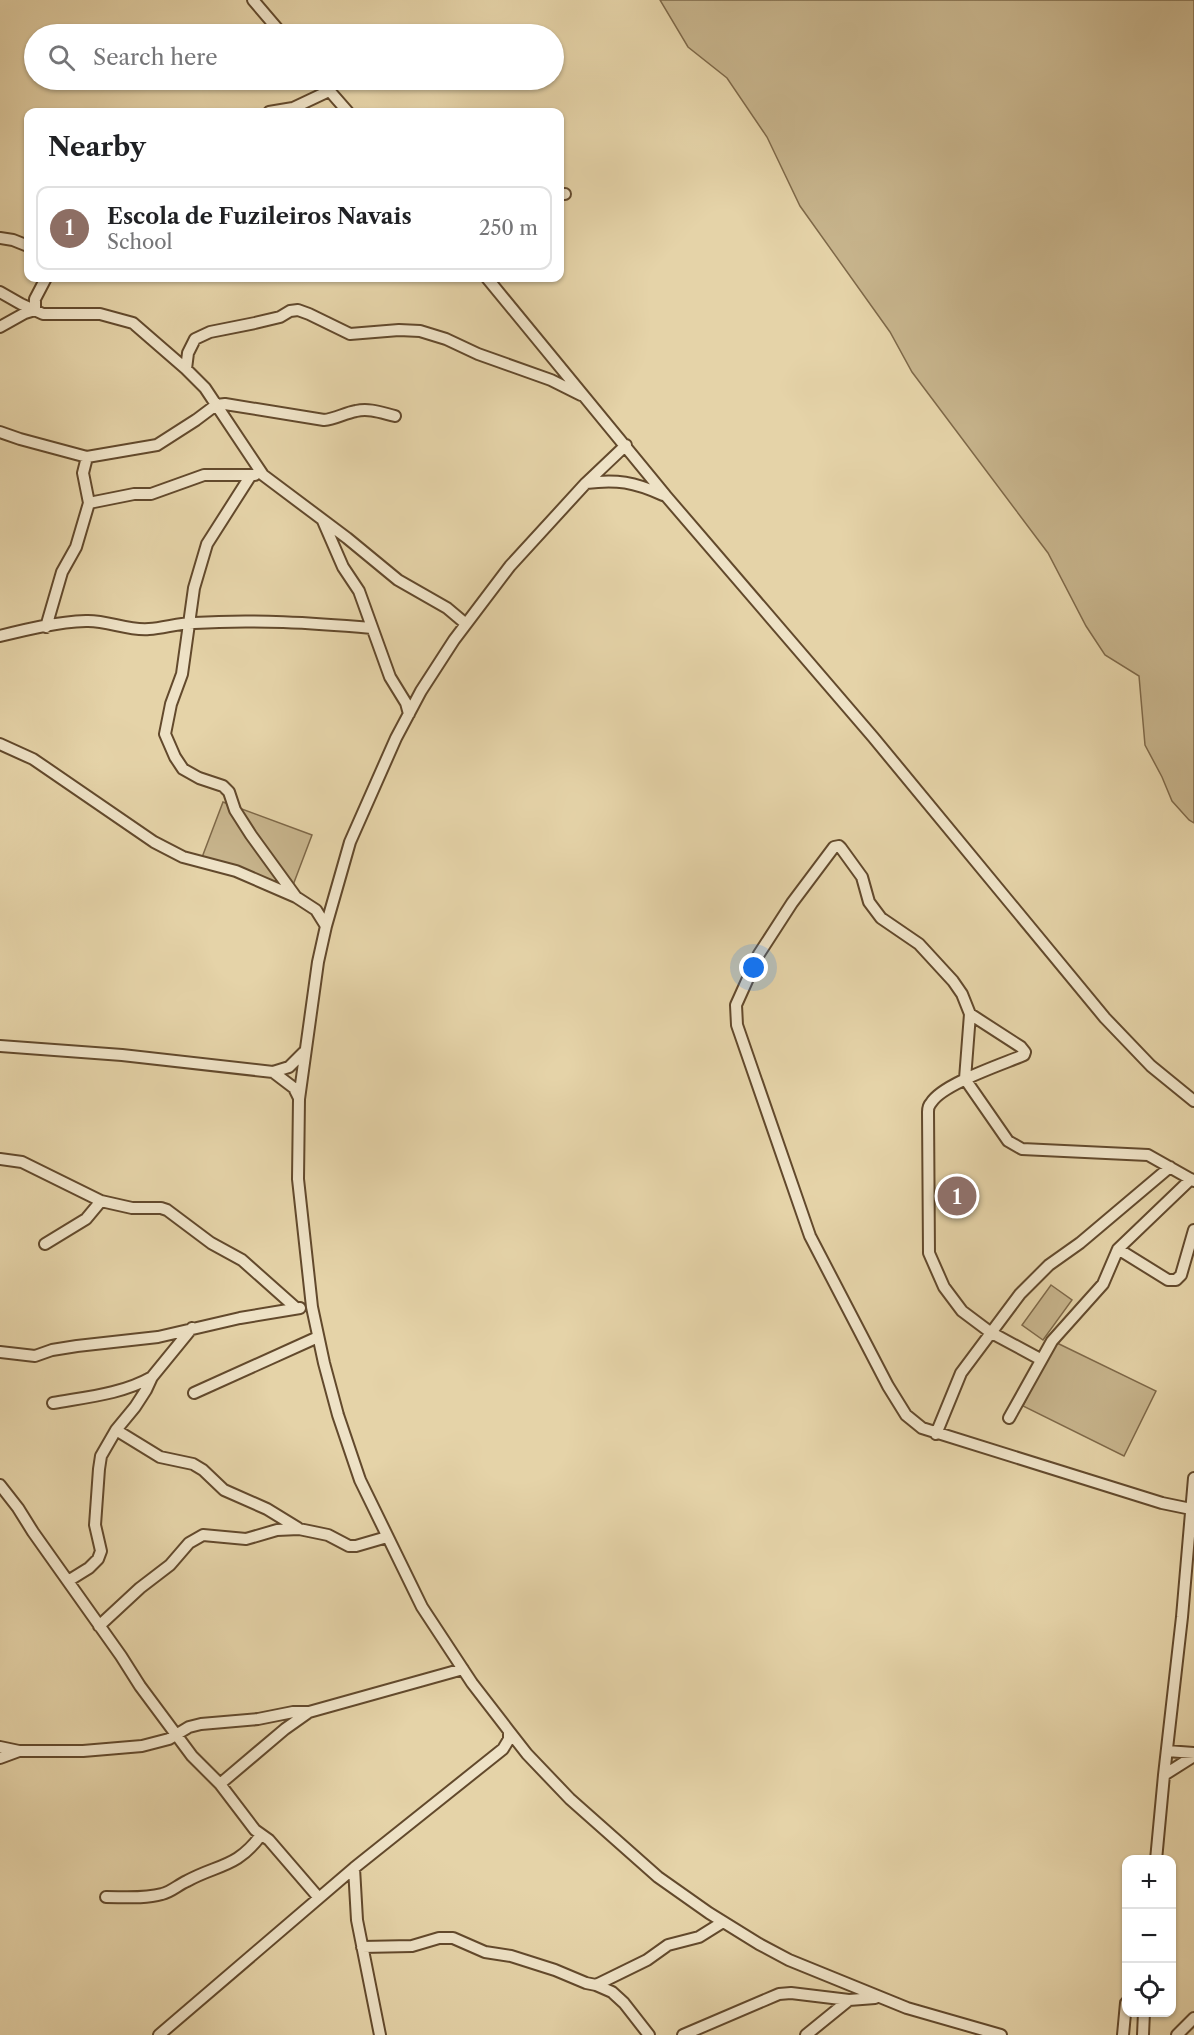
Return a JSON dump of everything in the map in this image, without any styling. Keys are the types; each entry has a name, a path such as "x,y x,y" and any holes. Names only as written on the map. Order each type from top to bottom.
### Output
{"street":[{"path":"253,0 273,24"},
{"path":"293,108 329,90 345,108"},
{"path":"0,238 24,244"},
{"path":"35,310 35,299 44,282"},
{"path":"490,282 666,496 873,737 1105,1018 1151,1066 1194,1101"},
{"path":"0,292 43,314 99,314 133,323 205,388 257,475 323,520 398,580 447,608 466,624"},
{"path":"0,327 35,310"},
{"path":"186,369 188,353 195,339 210,332 280,317 297,310 350,334 399,330 420,331 551,380 587,398"},
{"path":"0,432 87,457 157,445 216,405 238,405 324,420 358,410 374,410 395,416"},
{"path":"626,445 586,483 510,566 466,624 421,691 396,738 350,842 326,926 304,1052 299,1099 298,1179 312,1307 318,1337 338,1415 360,1480 422,1607 463,1669 527,1754 594,1822 658,1876 723,1922 789,1960 878,1998 1001,2035"},
{"path":"46,627 62,572 76,547 89,503 83,473 87,457"},
{"path":"89,503 134,494 151,494 204,476 257,475"},
{"path":"257,475 207,544 194,588 182,674 171,704 165,734 183,769 199,778 223,786 229,792 235,810 296,897"},
{"path":"586,483 609,480 628,483 666,496"},
{"path":"323,520 343,567 359,591 390,677 406,703 409,714"},
{"path":"0,636 85,621 147,630 190,623 289,621 372,628"},
{"path":"0,744 33,759 118,819 164,848 183,857 236,871 311,905 326,926"},
{"path":"1009,1418 1022,1398 1040,1359 1052,1341 1103,1284 1118,1250 1192,1180 1148,1155 1022,1149 1002,1134 964,1079 970,1014 962,994 919,944 881,918 869,902 862,877 839,846 834,847 759,954 736,1005 737,1025 810,1236 888,1386 906,1415 922,1428 936,1434 1162,1503 1191,1509"},
{"path":"311,905 323,906 333,900"},
{"path":"970,1014 1021,1047 1025,1052 1024,1055 964,1079 936,1096 930,1104 928,1112 929,1253 944,1287 962,1311 990,1332 1040,1359"},
{"path":"0,1046 122,1055 273,1072 290,1067 304,1052"},
{"path":"273,1072 294,1088 299,1099"},
{"path":"0,1159 22,1162 101,1201 132,1208 167,1210 211,1243 242,1260 296,1308"},
{"path":"936,1434 961,1373 1020,1294 1049,1264 1080,1243 1170,1167"},
{"path":"45,1244 86,1219 101,1201"},
{"path":"1118,1250 1168,1280 1176,1280 1181,1275 1194,1230"},
{"path":"0,1352 35,1356 52,1350 137,1340 296,1308 312,1307"},
{"path":"68,1581 89,1568 101,1551 95,1525 101,1456 116,1430 135,1407 152,1377 192,1328"},
{"path":"194,1393 318,1337"},
{"path":"53,1403 123,1390 152,1377"},
{"path":"116,1430 160,1457 193,1464 238,1498 267,1509 299,1529"},
{"path":"1156,1855 1182,1617 1194,1478"},
{"path":"0,1485 140,1686 192,1756 220,1784 261,1835 269,1840 319,1898"},
{"path":"99,1626 195,1539 203,1535 246,1539 277,1530 299,1529 328,1535 350,1546 387,1537"},
{"path":"0,1747 19,1751 83,1751 142,1746 177,1735 189,1727 201,1724 309,1712 463,1669"},
{"path":"220,1784 285,1729 309,1712"},
{"path":"159,2035 354,1868 503,1749 509,1739 509,1731"},
{"path":"503,1749 517,1750 527,1754"},
{"path":"0,1758 19,1751"},
{"path":"1167,1751 1194,1754"},
{"path":"1164,1775 1194,1754"},
{"path":"106,1897 167,1893 188,1880 241,1857 249,1851 261,1835"},
{"path":"354,1868 357,1920 380,2035"},
{"path":"596,1984 647,1960 668,1945 699,1937 723,1922"},
{"path":"362,1947 412,1946 438,1938 453,1938 485,1952 511,1956 555,1970 577,1980 596,1984 612,1992 624,2003 649,2035"},
{"path":"683,2035 779,1994 791,1993 849,2000 878,1998"},
{"path":"806,2035 849,2000"},
{"path":"1124,2035 1125,2017"},
{"path":"1143,2035 1144,2017"},
{"path":"1177,2035 1194,2018"}],"shaded area":[{"path":"660,0 1194,0 1194,823 1172,801 1145,745 1139,676 1105,655 1086,626 1048,553 912,372 890,332 800,206 767,137 727,78 688,47"},
{"path":"223,802 312,835 290,893 201,860"},
{"path":"1051,1285 1072,1300 1043,1340 1022,1325"},
{"path":"1055,1342 1156,1391 1124,1456 1023,1406"}],"place":[{"name":"Escola de Fuzileiros Navais","path":"957,1196"}]}
